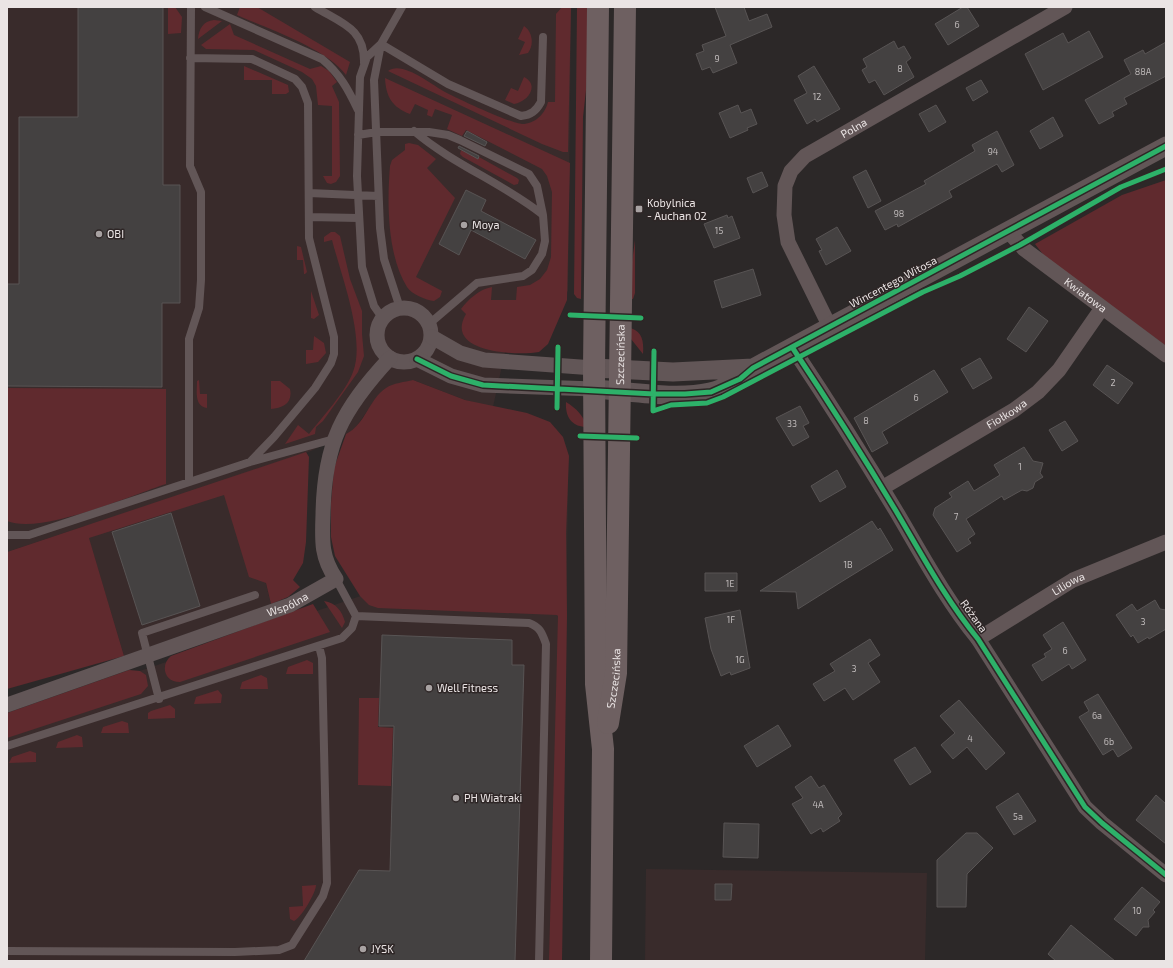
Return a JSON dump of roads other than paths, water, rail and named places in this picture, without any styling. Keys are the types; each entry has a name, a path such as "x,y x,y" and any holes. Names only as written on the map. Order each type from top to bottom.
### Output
{"main road":[{"name":"Szczecińska","path":"598,7 594,390 596,684 603,749 601,961"},
{"name":"Szczecińska","path":"603,749 616,673 624,7"}],"street":[{"name":"Polna","path":"830,327 788,242 784,215 785,186 791,171 805,156 1065,7"},
{"name":"Wincentego Witosa","path":"594,390 685,394 711,392 740,379 753,368 1166,146"},
{"name":"Kwiatowa","path":"1008,231 1024,249 1166,355"},
{"path":"400,308 409,308 424,316 430,331 429,346 424,353 417,359 404,362 390,358 383,352 379,344 378,331 387,314 400,308"},
{"name":"Fiołkowa","path":"882,488 1014,410 1038,392 1059,370 1102,308"},
{"path":"430,331 460,353 484,360 594,368"},
{"name":"Różana","path":"792,347 882,488 964,621 978,639 1086,807 1102,823 1166,875"},
{"path":"336,579 327,565 322,546 325,482 334,439 342,421 357,396 372,376 390,358"},
{"path":"417,359 450,376 483,385 594,390"},
{"name":"Wincentego Witosa","path":"594,368 620,368 673,372 753,368"},
{"name":"Liliowa","path":"978,639 1073,580 1166,542"},
{"name":"Wspólna","path":"7,705 290,605 336,579"}],"lane":[{"path":"189,482 189,339 199,308 201,280 201,192 190,166 191,7"},
{"path":"205,7 322,59 335,70 345,82 358,111"},
{"path":"315,7 355,31 363,45 364,64 359,84 358,111 358,218 362,267 374,306 383,319"},
{"path":"364,64 373,50 380,44 402,7"},
{"path":"380,44 448,84 520,116 530,114 541,102 542,37"},
{"path":"380,44 374,80 377,132 378,196 384,259 400,308"},
{"path":"190,58 247,58 290,76 298,82 306,94 309,109 309,238 334,337 334,354 331,363 315,388 274,438 250,462"},
{"path":"358,135 377,132 414,131 448,135 529,174 537,186 543,215 545,241 542,254 532,270 524,276 472,285 430,331"},
{"path":"414,131 453,160 530,204 543,215"},
{"path":"309,193 378,196"},
{"path":"309,217 358,218"},
{"path":"7,535 29,535 250,462 334,439"},
{"path":"7,746 319,646 348,635 355,622 356,616 336,579"},
{"path":"159,698 142,633 254,595"},
{"path":"356,616 528,623 537,626 542,633 546,644 539,961"},
{"path":"7,951 235,952 279,950 292,945 323,896 327,883 322,658 319,646"}],"place":[{"name":"Kobylnica - Auchan 02","path":"639,209"},
{"name":"Moya","path":"464,225"},
{"name":"OBI","path":"99,234"},
{"name":"Well Fitness","path":"429,688"},
{"name":"PH Wiatraki","path":"456,798"},
{"name":"JYSK","path":"363,949"}]}
